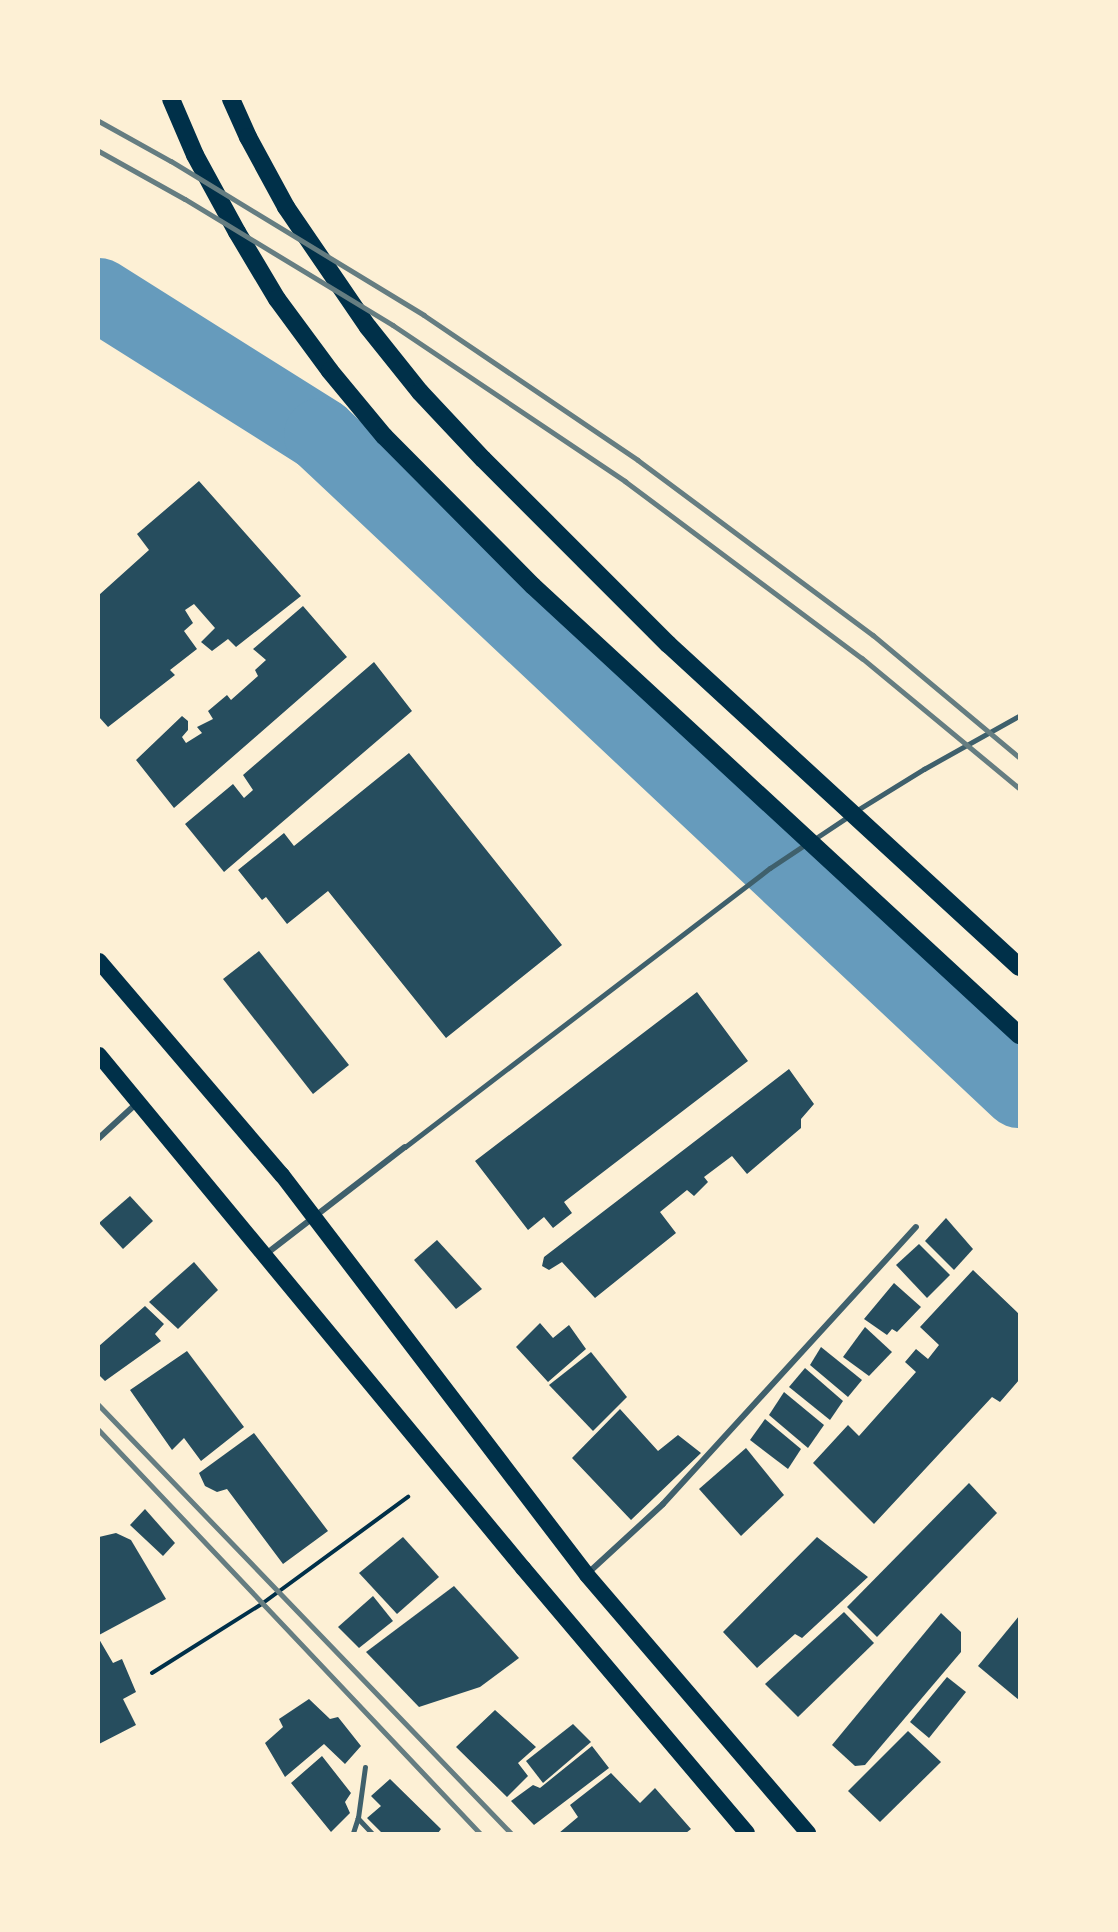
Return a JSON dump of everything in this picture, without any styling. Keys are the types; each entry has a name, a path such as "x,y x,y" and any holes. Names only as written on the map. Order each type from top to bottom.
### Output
{"highway":[{"path":"171,99 195,155 237,232 277,298 330,371 384,436 541,594 1019,1035"},
{"path":"231,99 248,137 286,207 368,327 420,392 506,484 668,644 1019,968"},
{"path":"99,961 250,1135 587,1575 808,1833"},
{"path":"99,1055 266,1254 523,1568 747,1833"}],"street":[{"path":"99,1138 138,1103"},
{"path":"266,1254 405,1147"},
{"path":"587,1575 663,1503 916,1227"}],"lane":[{"path":"405,1147 770,868 882,794 1019,716"},
{"path":"352,1833 358,1818 365,1767"},
{"path":"358,1818 372,1833"}],"path":[{"path":"152,1673 263,1603 408,1497"}],"building":[{"path":"199,481 301,596 236,647 228,639 212,651 201,642 215,628 194,604 185,610 193,623 184,631 197,649 170,670 175,675 108,727 99,717 99,595 149,550 137,534"},
{"path":"303,606 347,657 174,808 136,760 182,716 188,721 188,730 182,737 186,743 202,733 197,727 213,719 208,711 227,695 231,700 258,676 255,670 266,660 253,649"},
{"path":"374,662 412,711 224,872 185,824 233,784 244,798 253,790 243,775"},
{"path":"409,753 562,945 446,1038 328,891 287,924 266,897 262,900 238,870 284,833 294,846"},
{"path":"259,951 349,1065 313,1094 223,979"},
{"path":"697,992 748,1061 564,1202 572,1213 553,1228 544,1217 528,1230 475,1161"},
{"path":"789,1069 814,1104 801,1119 801,1128 747,1174 732,1156 704,1177 708,1182 694,1196 687,1190 660,1212 676,1233 595,1298 562,1262 549,1270 542,1266 544,1257"},
{"path":"130,1196 153,1221 123,1249 99,1223"},
{"path":"946,1218 973,1249 954,1270 925,1241"},
{"path":"437,1240 482,1289 456,1309 414,1260"},
{"path":"919,1244 950,1275 927,1298 896,1265"},
{"path":"194,1262 218,1290 178,1329 149,1302"},
{"path":"973,1270 1019,1314 1019,1380 1000,1402 992,1397 874,1524 813,1463 848,1425 859,1436 916,1372 905,1362 916,1349 928,1359 939,1345 920,1327"},
{"path":"894,1283 921,1307 897,1332 892,1329 887,1335 864,1319"},
{"path":"145,1306 164,1324 155,1334 161,1341 105,1381 99,1375 99,1346"},
{"path":"540,1323 553,1338 569,1325 586,1349 548,1382 516,1347"},
{"path":"865,1327 892,1352 869,1376 843,1357"},
{"path":"821,1347 862,1380 848,1397 810,1365"},
{"path":"187,1351 244,1427 201,1461 184,1438 172,1450 130,1390"},
{"path":"591,1352 627,1397 593,1431 549,1385"},
{"path":"805,1368 843,1401 830,1420 789,1387"},
{"path":"784,1392 824,1425 808,1448 769,1415"},
{"path":"620,1409 658,1451 678,1435 701,1453 631,1520 572,1458"},
{"path":"765,1419 801,1449 788,1469 750,1440"},
{"path":"254,1433 328,1531 283,1564 227,1489 217,1492 205,1486 199,1473"},
{"path":"746,1448 784,1495 741,1536 699,1489"},
{"path":"969,1483 997,1513 877,1637 847,1607"},
{"path":"145,1509 175,1543 163,1556 130,1525"},
{"path":"116,1533 131,1540 166,1599 99,1635 99,1537"},
{"path":"403,1537 439,1577 397,1614 359,1573"},
{"path":"817,1537 868,1577 802,1638 795,1634 757,1668 723,1632"},
{"path":"454,1586 519,1658 480,1687 419,1707 366,1652"},
{"path":"373,1596 393,1621 359,1648 338,1627"},
{"path":"844,1612 874,1643 798,1717 765,1684"},
{"path":"941,1613 961,1632 961,1652 865,1765 855,1766 832,1745"},
{"path":"1019,1616 1019,1700 978,1666"},
{"path":"99,1639 113,1663 122,1659 136,1692 123,1699 136,1725 99,1744"},
{"path":"947,1677 966,1692 929,1738 910,1722"},
{"path":"309,1699 330,1719 338,1717 361,1746 345,1764 324,1744 285,1777 265,1743 283,1727 279,1719"},
{"path":"495,1710 536,1747 518,1763 528,1776 507,1797 456,1747"},
{"path":"573,1724 591,1742 543,1783 526,1761"},
{"path":"908,1731 941,1762 880,1822 848,1791"},
{"path":"592,1746 609,1768 534,1825 511,1801 533,1785 540,1788"},
{"path":"322,1756 351,1793 345,1802 350,1813 331,1832 291,1783"},
{"path":"611,1773 640,1803 655,1788 691,1829 686,1833 559,1833 578,1817 570,1805"},
{"path":"390,1779 441,1829 438,1833 382,1833 367,1818 381,1806 371,1796"}],"waterway":[{"path":"99,295 321,435 1019,1091"}],"railway":[{"path":"99,121 171,161 424,315 638,460 873,635 1019,757"},
{"path":"99,151 185,199 393,325 625,481 862,658 1019,788"},
{"path":"99,1405 511,1833"},
{"path":"99,1430 480,1833"}]}
